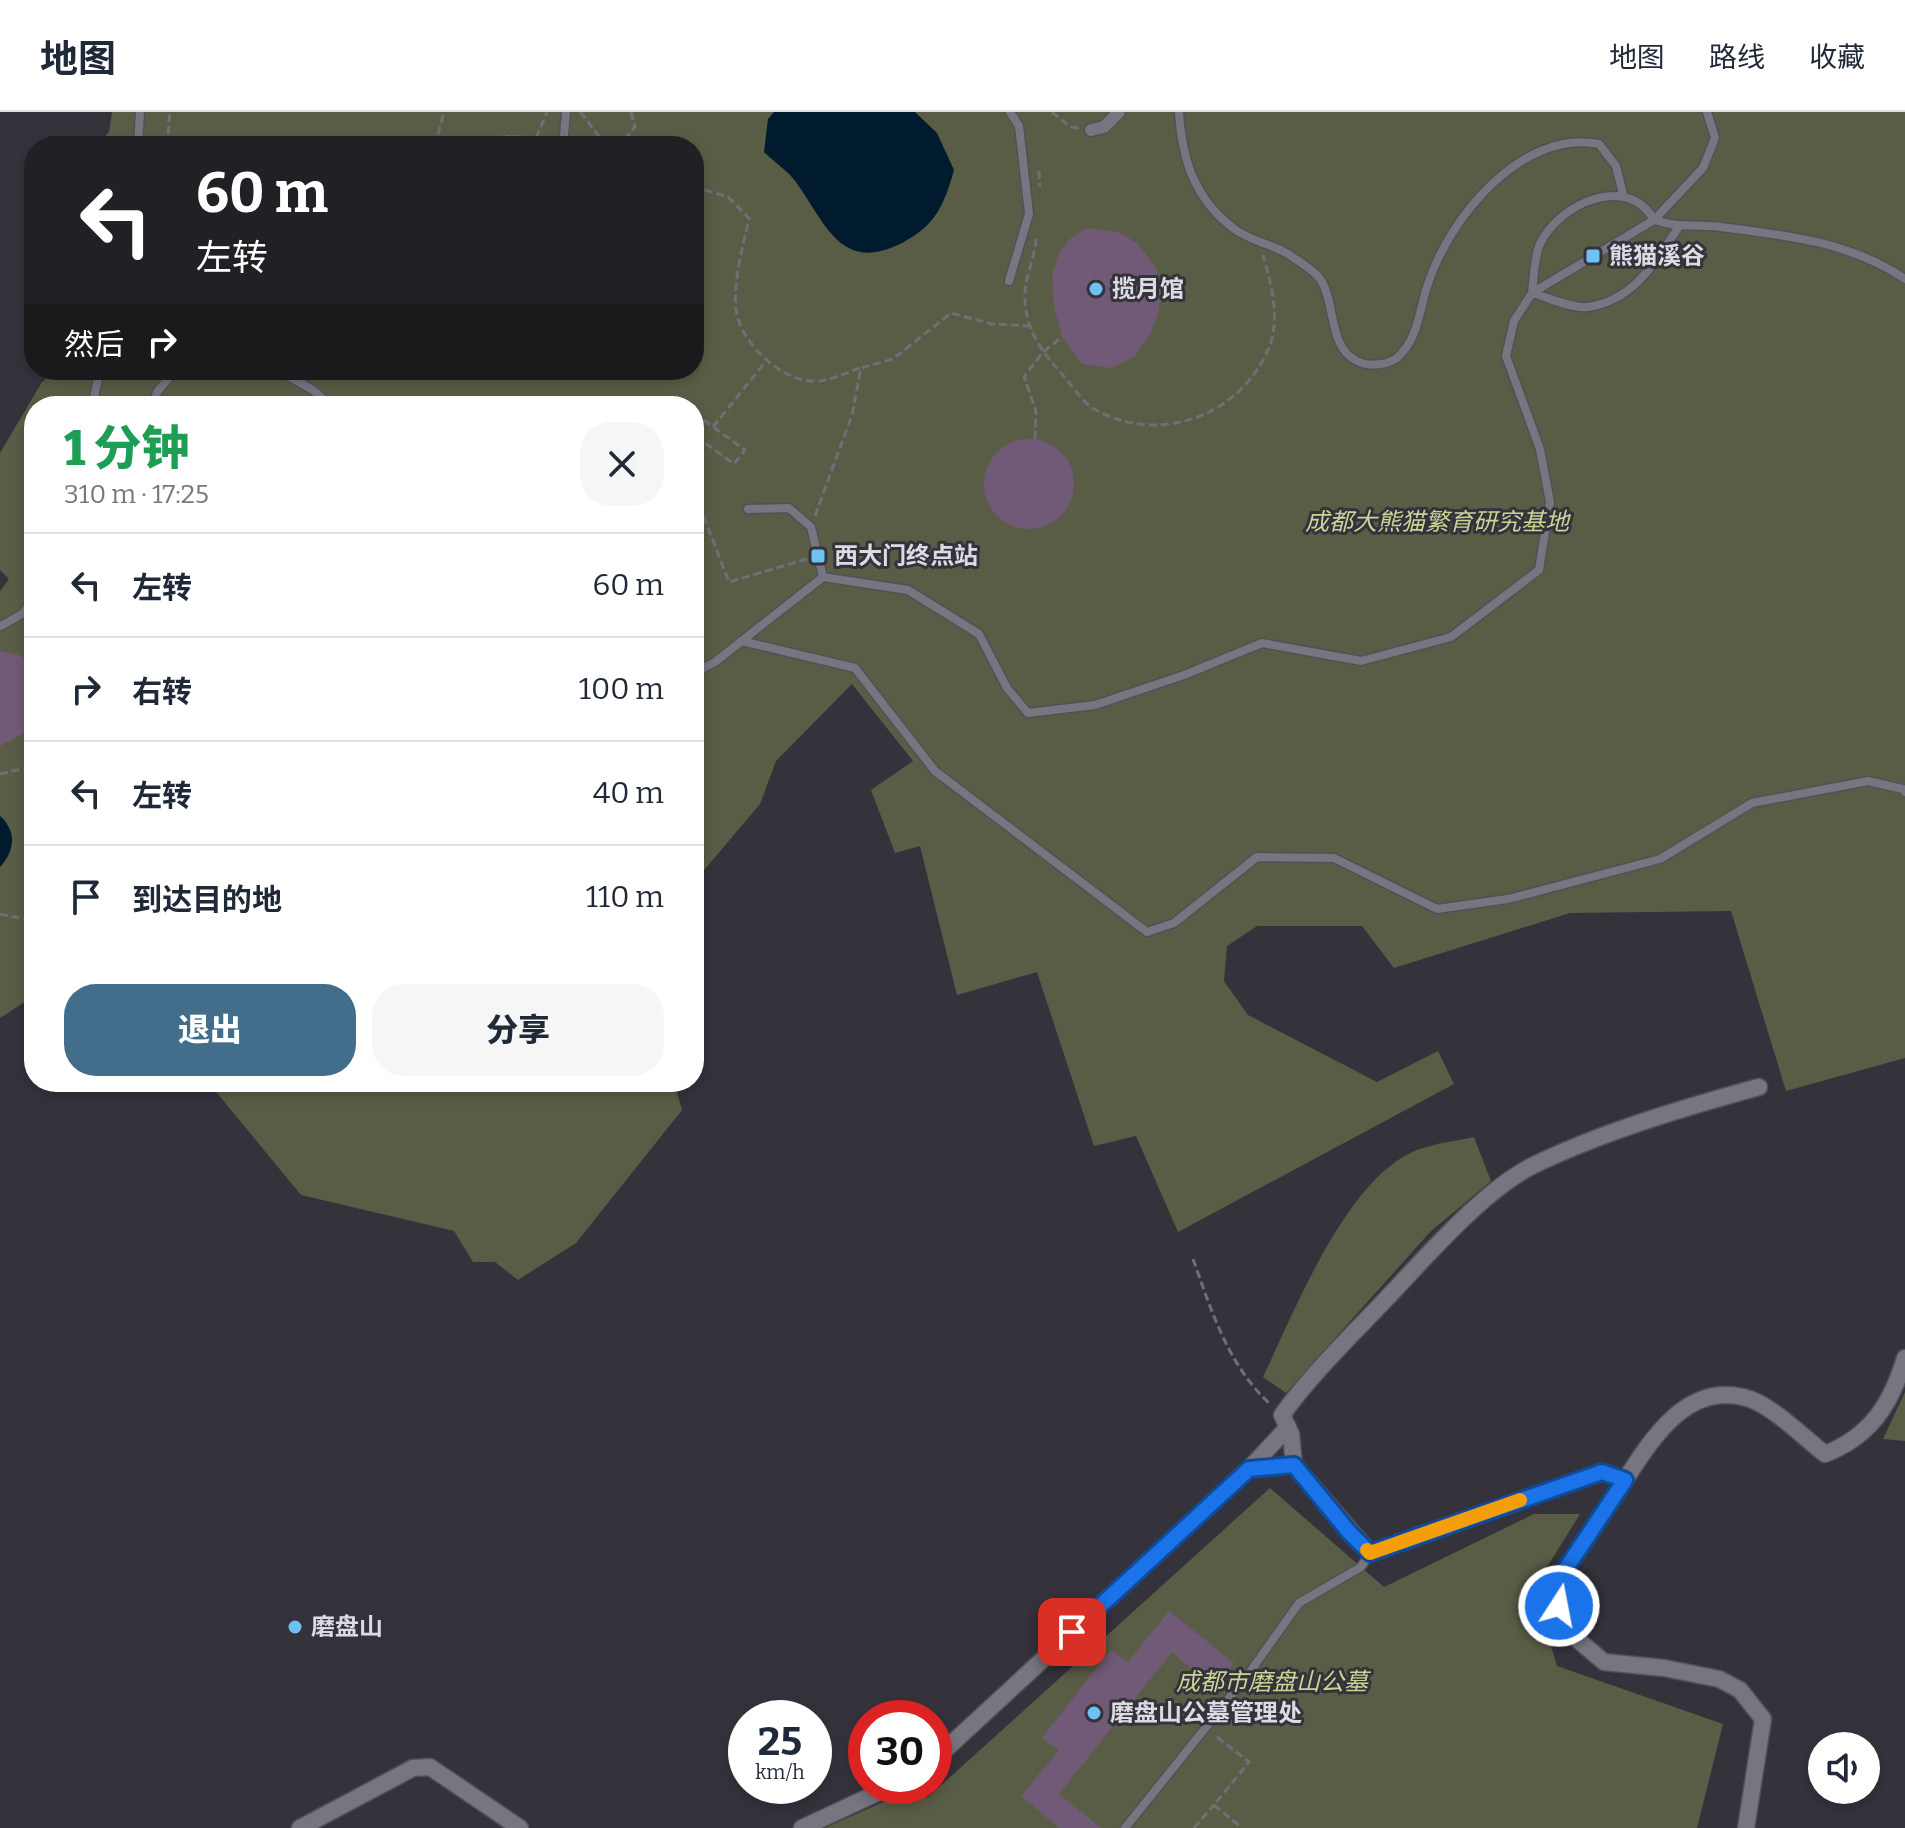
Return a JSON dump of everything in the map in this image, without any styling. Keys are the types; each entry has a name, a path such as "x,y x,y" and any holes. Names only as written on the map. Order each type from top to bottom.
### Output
{"street":[{"path":"1091,130 1104,127 1119,112"},
{"path":"952,1743 1249,1469 1285,1421 1306,1382 1444,1238 1534,1165 1689,1106 1759,1087"},
{"path":"1746,1828 1763,1719 1740,1690 1719,1679 1664,1668 1604,1662 1572,1635 1559,1606 1563,1573 1654,1436 1679,1411 1698,1401 1726,1395 1752,1400 1825,1454 1850,1444 1873,1425 1895,1392 1905,1358"},
{"path":"1285,1421 1294,1465 1370,1553 1602,1472 1625,1480"},
{"path":"1249,1469 1294,1465"},
{"path":"300,1828 413,1768 430,1767 520,1828"},
{"path":"802,1828 853,1804"}],"lane":[{"path":"139,136 140,112"},
{"path":"563,136 566,112"},
{"path":"1009,281 1029,214 1019,126 1010,112"},
{"path":"1179,112 1191,182 1233,228 1256,240 1268,241 1321,280 1342,350 1354,360 1372,366 1399,357 1417,329 1427,287 1442,252 1472,208 1508,167 1553,145 1578,140 1599,144 1616,166 1623,194"},
{"path":"1532,293 1654,220 1703,168 1715,138 1707,112"},
{"path":"704,666 823,577 908,590 979,634 1007,688 1028,713 1095,705 1184,675 1262,643 1361,661 1451,637 1539,570 1550,502 1540,449 1506,356 1514,321 1532,293 1540,245 1555,222 1599,196 1623,194 1646,205 1654,220 1678,228 1717,226 1820,242 1854,252 1905,279"},
{"path":"1532,293 1585,308 1625,292 1645,279 1678,228"},
{"path":"156,396 167,380"},
{"path":"295,380 320,396"},
{"path":"748,509 789,508 811,527 823,577"},
{"path":"1,626 24,612"},
{"path":"741,641 855,668 935,771 1147,932 1174,923 1257,857 1334,858 1437,909 1508,899 1660,859 1752,803 1868,781 1905,792"},
{"path":"1125,1828 1247,1676 1299,1603 1361,1567 1370,1553"}],"path":[{"path":"168,136 170,112"},
{"path":"438,136 444,112"},
{"path":"537,136 547,112"},
{"path":"580,112 594,136"},
{"path":"628,136 635,127 631,112"},
{"path":"1052,112 1070,127 1091,130"},
{"path":"1038,168 1039,196"},
{"path":"704,190 728,197 749,218 736,307 739,323 767,360 797,377 818,381 893,359 951,313 992,324 1030,326"},
{"path":"1036,237 1024,298 1030,326 1043,352 1091,408 1137,426 1190,422 1217,407 1251,379 1271,342 1274,299 1256,240"},
{"path":"1035,439 1036,411 1024,377 1043,352 1062,337"},
{"path":"713,427 767,360"},
{"path":"811,527 852,415 861,368"},
{"path":"704,420 745,450 734,464 704,443"},
{"path":"704,517 729,582 818,556"},
{"path":"0,774 24,768"},
{"path":"0,914 24,919"},
{"path":"1193,1259 1230,1352 1252,1387 1285,1421"},
{"path":"1194,1828 1249,1762 1205,1727"},
{"path":"1214,1805 1242,1828"}],"green space":[{"name":"成都大熊猫繁育研究基地","path":"112,112 1905,112 1905,1058 1786,1091 1731,911 1570,913 1394,968 1362,926 1257,926 1227,946 1224,981 1248,1015 1377,1082 1438,1051 1454,1084 1178,1232 1136,1136 1094,1146 1037,972 957,995 920,846 895,853 871,790 913,761 852,684 776,761 760,804 704,870 704,396 34,396 44,380 704,380 704,136 105,136 109,132"},
{"name":"成都大熊猫繁育研究基地","path":"24,412 24,1002 0,1018 0,591 9,579 0,570 0,453"},
{"path":"216,1092 677,1092 682,1110 576,1243 518,1280 495,1262 473,1262 454,1231 301,1195"},
{"path":"1474,1137 1491,1181 1430,1232 1286,1393 1263,1377 1326,1247 1370,1185 1394,1163 1420,1149"},
{"path":"1905,1392 1905,1441 1883,1439"},
{"name":"成都市磨盘山公墓","path":"1270,1488 1384,1587 1534,1514 1580,1514 1534,1588 1557,1666 1723,1724 1697,1828 825,1828 879,1804 952,1804 952,1775"}],"water":[{"path":"774,112 915,112 937,133 954,170 937,213 914,236 881,251 864,252 837,240 793,178 764,152 768,119"},
{"path":"0,816 9,828 12,841 9,854 0,867"}],"building":[{"path":"1086,228 1119,232 1138,244 1156,268 1160,289 1159,311 1151,333 1134,357 1111,368 1082,364 1062,337 1054,306 1052,276 1059,253 1070,239"},
{"path":"1029,439 1046,442 1061,452 1071,467 1074,484 1071,501 1061,516 1046,526 1029,529 1012,526 997,516 987,501 984,484 987,467 997,452 1012,442"},
{"path":"0,651 24,658 24,733 0,746"},
{"name":"磨盘山公墓管理处","path":"1169,1611 1234,1663 1212,1687 1172,1652 1059,1794 1101,1828 1059,1828 1021,1796 1059,1750 1042,1738 1111,1650 1128,1662"}],"slow traffic":[{"path":"1367,1550 1370,1553 1520,1500"}],"place":[{"name":"熊猫溪谷","path":"1593,256"},
{"name":"揽月馆","path":"1096,289"},
{"name":"西大门终点站","path":"818,556"},
{"name":"磨盘山","path":"295,1627"},
{"name":"磨盘山公墓管理处","path":"1094,1713"}],"route":[{"path":"1072,1632 1249,1469 1294,1465 1370,1553 1602,1472 1625,1480 1563,1573 1559,1606"}]}
